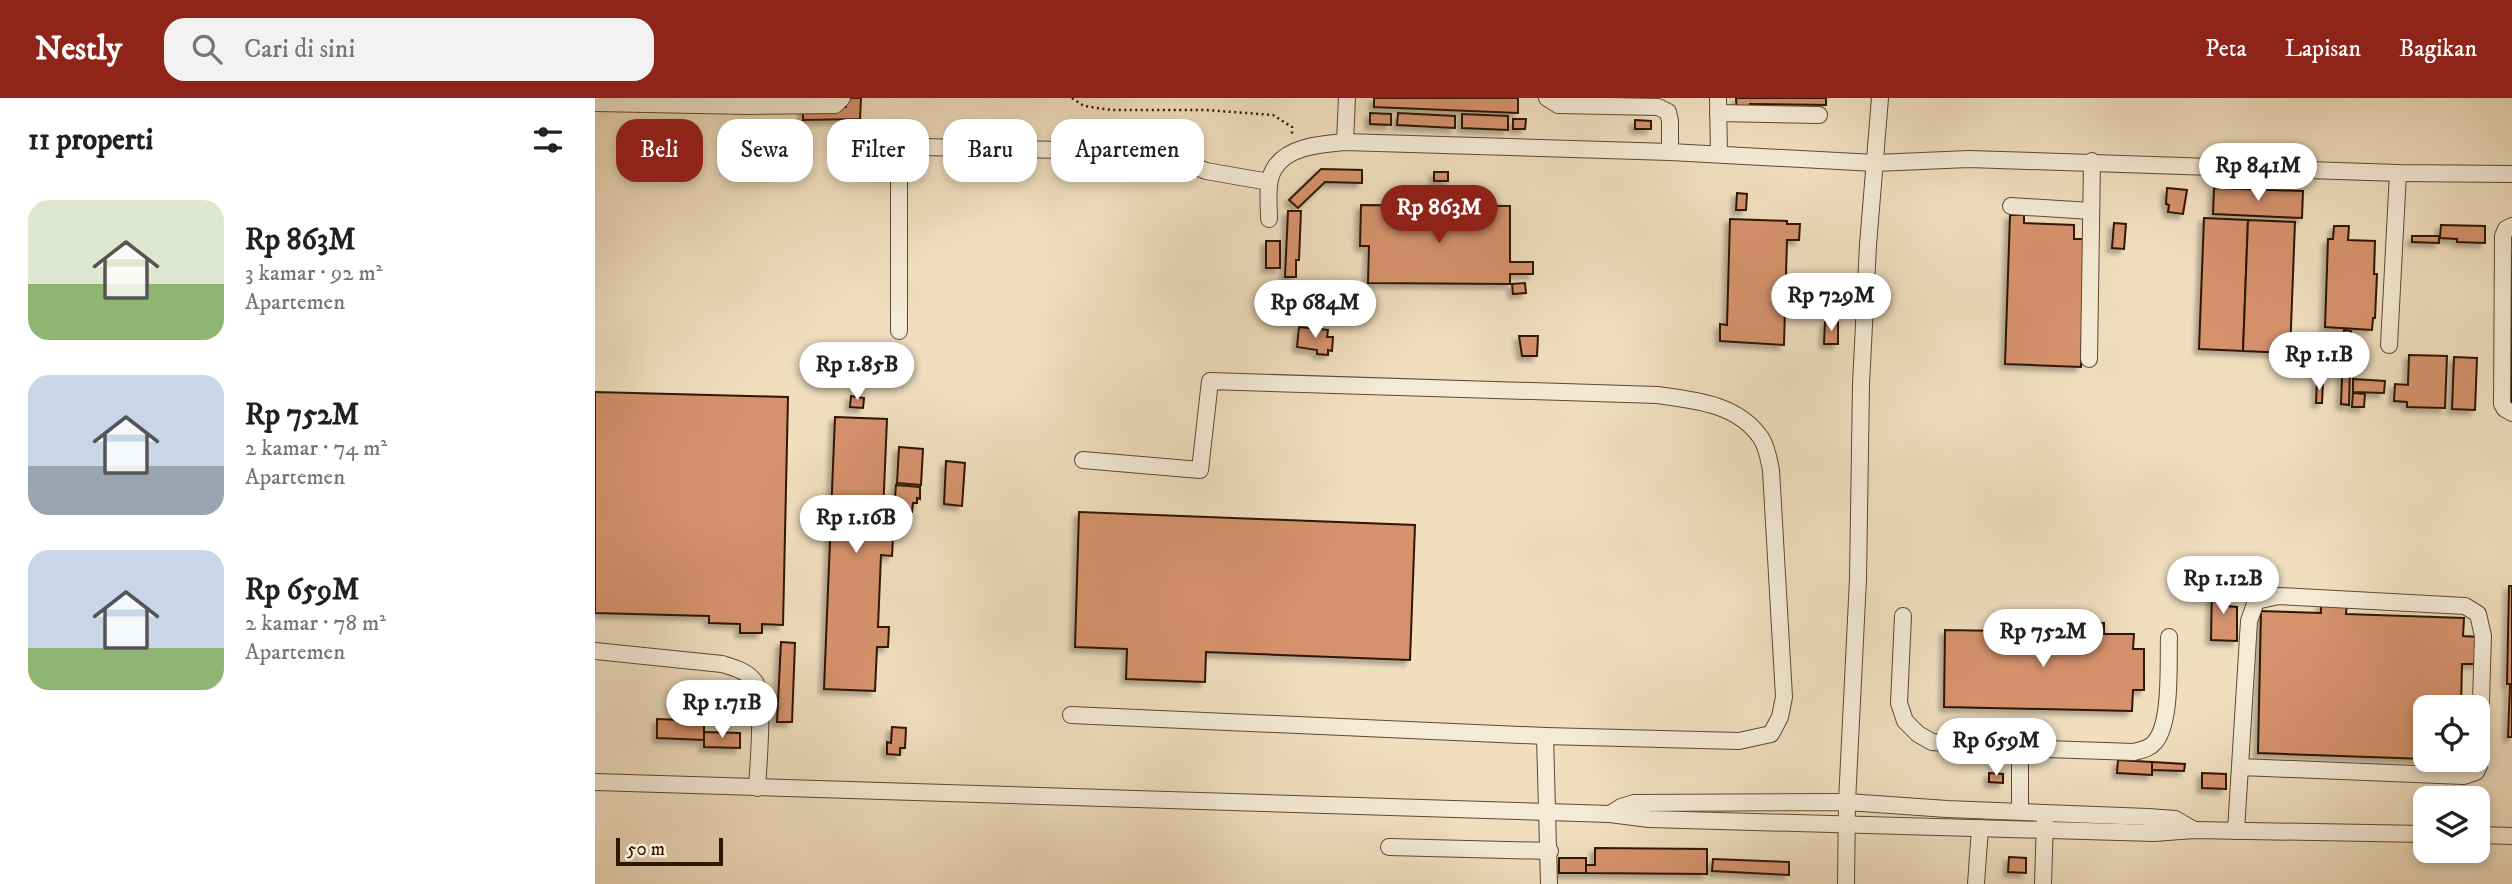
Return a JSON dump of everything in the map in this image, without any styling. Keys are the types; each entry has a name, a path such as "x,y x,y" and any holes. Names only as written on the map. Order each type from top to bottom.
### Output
{"street":[{"path":"595,103 748,102 835,106 842,98"},
{"path":"1345,142 1347,98"},
{"path":"1547,98 1558,105 1658,107 1668,111 1670,152"},
{"path":"1846,884 1847,802 1858,579 1861,384 1879,98"},
{"path":"1719,154 1718,105 1819,115"},
{"path":"1269,219 1269,182 1274,169 1295,152 1313,145 1345,142 1670,152 1875,163 1969,159 2092,161 2398,173 2512,174"},
{"path":"899,331 899,169 911,151 921,147 1151,152 1206,171 1269,182"},
{"path":"2089,359 2092,161"},
{"path":"2389,345 2398,173"},
{"path":"2011,206 2091,211"},
{"path":"2512,226 2506,229 2503,236 2501,377 2502,404 2512,413"},
{"path":"1071,715 1545,736 1739,741 1771,734 1780,717 1784,698 1772,470 1763,440 1744,418 1714,404 1657,395 1210,381 1200,470 1083,460"},
{"path":"2237,831 2249,621 2256,601 2279,596 2465,606 2478,614 2483,636 2479,766 2476,772 2464,776 2241,767"},
{"path":"1903,616 1899,703 1905,721 1918,734 1932,742 2019,748 2134,752 2144,750 2155,742 2165,721 2169,637"},
{"path":"595,651 722,664 748,674 761,691 757,788"},
{"path":"1545,736 1549,884"},
{"path":"2019,748 2020,810"},
{"path":"595,782 1610,814 1649,819 1847,825 2154,833 2194,830 2413,834"},
{"path":"1610,814 1634,803 1847,802 2175,819 2194,830"},
{"path":"2043,884 2045,813"},
{"path":"1976,884 1980,828"},
{"path":"2490,835 2512,836"},
{"path":"1389,847 1550,851"}],"path":[{"path":"1072,98 1084,106 1111,110 1206,110 1273,115 1291,127 1292,137"}],"building":[{"path":"846,98 861,98 860,119 803,119 803,108 846,107"},
{"path":"1374,98 1518,98 1518,113 1374,107"},
{"path":"1736,98 1826,98 1826,105 1750,104 1750,112 1737,112"},
{"path":"1370,113 1391,114 1391,125 1370,124"},
{"path":"1398,113 1455,116 1455,128 1397,125"},
{"path":"1462,114 1508,116 1508,130 1462,128"},
{"path":"1513,119 1526,119 1525,129 1513,129"},
{"path":"1635,120 1651,121 1651,129 1635,129"},
{"path":"1321,169 1362,170 1362,183 1325,182 1298,208 1289,200"},
{"path":"1434,172 1448,172 1448,181 1434,181"},
{"path":"2167,188 2187,190 2183,214 2168,212"},
{"path":"2214,188 2303,191 2302,218 2213,214"},
{"path":"1737,193 1747,194 1746,210 1736,210"},
{"path":"1361,205 1510,206 1510,262 1533,262 1533,274 1510,274 1510,284 1368,283 1369,246 1360,246"},
{"path":"1288,211 1301,211 1296,277 1285,277"},
{"path":"2010,215 2024,215 2024,223 2074,225 2074,239 2085,239 2081,367 2005,364"},
{"path":"2204,218 2248,220 2243,351 2199,349"},
{"path":"1730,219 1800,224 1799,240 1787,240 1784,345 1720,341 1720,324 1727,325"},
{"path":"2248,220 2295,222 2290,353 2243,351"},
{"path":"2114,223 2126,224 2124,249 2112,248"},
{"path":"2441,225 2485,226 2485,243 2440,238"},
{"path":"2334,226 2349,226 2348,240 2375,241 2374,274 2377,274 2372,330 2325,327 2328,239 2333,239"},
{"path":"2412,236 2439,236 2439,243 2412,242"},
{"path":"1266,241 1280,241 1280,268 1266,268"},
{"path":"2512,253 2512,402 2506,402"},
{"path":"1525,283 1526,293 1513,294 1512,284"},
{"path":"1826,290 1836,290 1836,304 1826,303"},
{"path":"1825,322 1838,322 1838,344 1824,344"},
{"path":"1299,327 1328,330 1327,337 1333,337 1332,351 1328,350 1328,355 1317,354 1317,350 1297,347"},
{"path":"2344,330 2351,331 2349,405 2341,404"},
{"path":"1519,336 1538,336 1537,356 1522,356"},
{"path":"2317,354 2323,354 2322,376 2316,376"},
{"path":"2409,355 2447,356 2445,408 2407,407 2407,402 2394,401 2395,384 2408,385"},
{"path":"2454,357 2477,358 2475,410 2452,409"},
{"path":"2353,379 2385,381 2384,393 2353,392"},
{"path":"2317,381 2323,381 2322,403 2316,403"},
{"path":"595,392 788,397 783,625 762,624 762,633 740,633 740,624 709,623 709,616 595,613"},
{"path":"2353,393 2365,394 2364,407 2352,407"},
{"path":"851,396 864,398 863,408 850,407"},
{"path":"835,417 887,419 882,537 893,537 892,556 881,555 878,627 889,627 888,647 877,647 875,691 824,689"},
{"path":"899,447 923,449 921,485 897,483"},
{"path":"946,461 965,463 962,506 944,504"},
{"path":"896,485 920,487 920,499 917,498 917,503 913,503 912,512 894,510"},
{"path":"1079,512 1415,525 1410,660 1206,652 1205,682 1126,679 1127,649 1075,647"},
{"path":"2212,586 2227,586 2227,606 2237,607 2237,641 2211,640"},
{"path":"2509,586 2512,586 2512,737 2508,737"},
{"path":"2321,603 2347,603 2346,614 2464,618 2463,636 2480,637 2479,664 2462,664 2461,695 2413,695 2413,759 2258,753 2261,611 2321,613"},
{"path":"2061,622 2104,623 2104,634 2134,634 2133,649 2144,649 2144,690 2133,690 2132,711 1944,707 1945,630 2061,632"},
{"path":"781,642 795,643 792,722 777,722"},
{"path":"657,719 704,721 704,740 657,738"},
{"path":"892,727 906,728 905,748 900,748 900,755 887,754 887,742 891,743"},
{"path":"704,732 740,733 740,748 704,747"},
{"path":"2118,760 2152,762 2152,775 2117,773"},
{"path":"2152,762 2185,764 2184,771 2152,770"},
{"path":"1989,773 2003,774 2003,783 1989,782"},
{"path":"2202,773 2226,774 2226,789 2202,788"},
{"path":"1595,848 1707,849 1707,874 1586,873 1586,865 1595,865"},
{"path":"2009,857 2026,858 2026,873 2008,872"},
{"path":"1559,858 1586,858 1586,873 1559,873"},
{"path":"1713,859 1789,862 1789,875 1712,871"}]}
